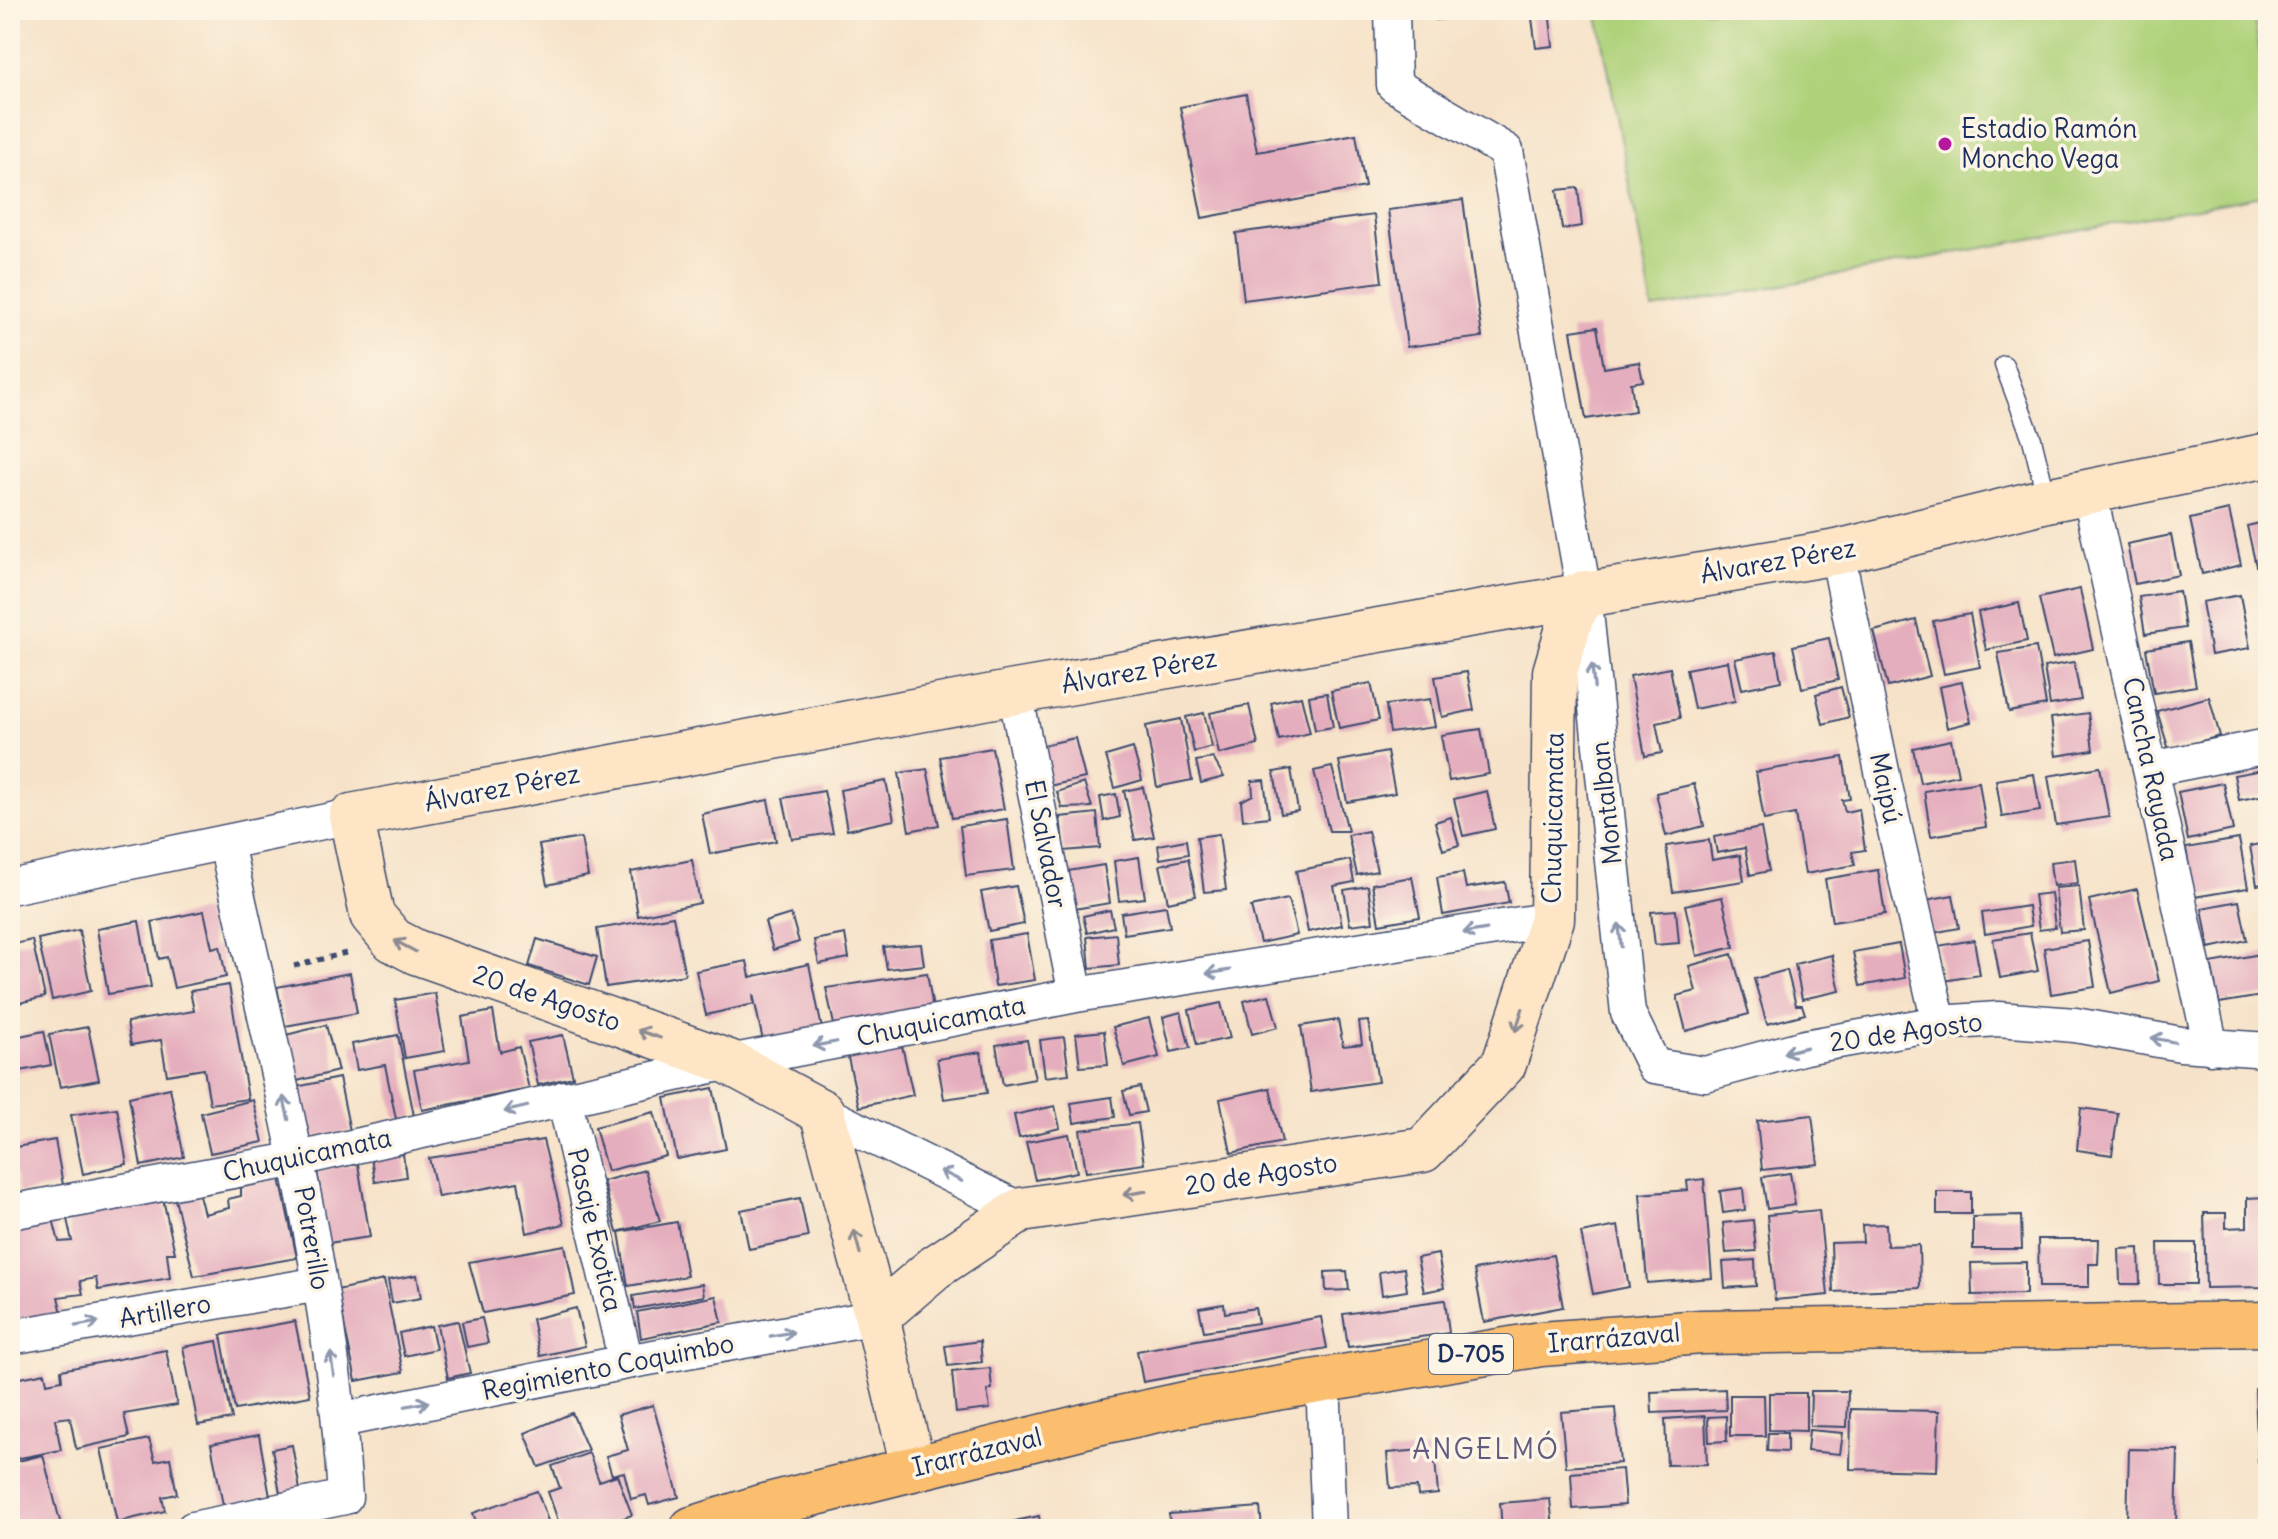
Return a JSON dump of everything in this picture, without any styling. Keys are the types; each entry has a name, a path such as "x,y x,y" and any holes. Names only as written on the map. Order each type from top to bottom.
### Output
{"main road":[{"name":"Irarrázaval","path":"692,1529 764,1506 913,1467 1199,1401 1541,1344 1702,1332 2268,1324"}],"street":[{"name":"Montalban","path":"1392,10 1394,85 1506,151 1584,593 1628,1013"},
{"name":"Álvarez Pérez","path":"10,887 351,816 1015,692 1837,552 2047,500 2268,455"},
{"name":"Cancha Rayada","path":"2089,491 2211,1047"},
{"name":"Maipú","path":"1837,552 1885,786 1939,1023"},
{"name":"Chuquicamata","path":"10,1212 298,1159 729,1062 1076,995 1552,919 1555,672 1571,618 1584,593"},
{"name":"El Salvador","path":"1015,692 1076,995"},
{"path":"2151,769 2268,746"},
{"path":"351,816 372,915 393,940"},
{"name":"Potrerillo","path":"193,1529 345,1497 340,1420 298,1159 226,843"},
{"name":"20 de Agosto","path":"877,1317 934,1268 1021,1210 1423,1150 1504,1064 1552,919"},
{"name":"20 de Agosto","path":"393,940 416,952 729,1062 822,1112 1021,1210"},
{"name":"20 de Agosto","path":"1628,1013 1654,1066 1705,1074 1805,1047 1939,1023 1998,1019 2034,1021 2211,1047 2268,1050"},
{"name":"Pasaje Exotica","path":"564,1098 626,1362"},
{"path":"822,1112 913,1467"},
{"name":"Artillero","path":"10,1337 320,1284"},
{"name":"Regimiento Coquimbo","path":"340,1420 626,1362 877,1317"},
{"path":"1323,1380 1329,1529"}],"lane":[{"path":"2004,365 2032,439 2047,500"}],"path":[{"path":"255,976 393,940"}],"green space":[{"name":"Estadio Ramón Moncho Vega","path":"1597,10 2252,10 2268,93 2268,195 1653,309"}],"building":[{"path":"1435,10 1485,10 1486,15 1436,20"},
{"path":"1549,10 1553,46 1536,48 1531,11"},
{"path":"1246,94 1257,152 1356,134 1365,187 1202,218 1180,107"},
{"path":"1578,188 1582,226 1562,229 1557,190"},
{"path":"1463,200 1482,337 1407,347 1388,210"},
{"path":"1374,215 1382,282 1244,300 1236,233"},
{"path":"1597,327 1604,368 1639,362 1643,381 1631,383 1635,411 1586,419 1571,331"},
{"path":"2229,510 2241,565 2202,574 2190,519"},
{"path":"2268,521 2268,563 2256,566 2247,526"},
{"path":"2171,535 2179,575 2135,584 2127,544"},
{"path":"2080,589 2093,649 2053,658 2039,598"},
{"path":"2179,591 2185,628 2145,634 2139,597"},
{"path":"2240,595 2250,648 2211,655 2202,602"},
{"path":"2019,603 2027,641 1986,650 1978,612"},
{"path":"1970,614 1980,667 1944,674 1933,621"},
{"path":"1916,620 1930,676 1888,687 1874,631"},
{"path":"1829,638 1838,680 1802,688 1793,646"},
{"path":"2188,642 2196,686 2154,693 2146,649"},
{"path":"2036,647 2046,705 2009,712 1998,653"},
{"path":"1776,651 1781,681 1742,689 1735,659"},
{"path":"1728,661 1735,701 1694,709 1686,669"},
{"path":"2074,662 2081,700 2050,705 2044,667"},
{"path":"1670,668 1680,718 1656,723 1662,753 1645,756 1630,676"},
{"path":"1467,672 1474,710 1442,717 1435,677"},
{"path":"1962,682 1971,722 1947,728 1939,687"},
{"path":"1371,683 1379,720 1339,728 1331,691"},
{"path":"1841,687 1849,717 1823,724 1816,694"},
{"path":"1327,693 1333,727 1315,730 1309,696"},
{"path":"1301,696 1310,733 1279,740 1271,703"},
{"path":"2209,697 2220,736 2169,750 2157,711"},
{"path":"1430,699 1435,727 1390,733 1386,705"},
{"path":"1249,705 1258,745 1219,754 1210,713"},
{"path":"1204,713 1212,747 1194,752 1186,717"},
{"path":"2088,713 2093,750 2056,756 2051,718"},
{"path":"1181,719 1192,780 1157,787 1146,726"},
{"path":"1481,729 1489,774 1449,781 1441,735"},
{"path":"1075,738 1085,778 1049,786 1039,746"},
{"path":"1951,740 1958,775 1920,783 1913,748"},
{"path":"992,748 1004,809 952,818 940,757"},
{"path":"1133,748 1142,780 1115,788 1106,756"},
{"path":"1387,752 1395,793 1347,802 1339,761"},
{"path":"1843,757 1850,799 1842,800 1845,812 1859,809 1865,850 1852,852 1855,865 1805,874 1795,814 1764,820 1756,772"},
{"path":"1213,758 1224,777 1201,783 1196,761"},
{"path":"1332,767 1348,831 1329,831 1314,771"},
{"path":"2100,767 2109,817 2056,825 2048,776"},
{"path":"927,769 939,825 909,831 899,773"},
{"path":"1291,769 1298,811 1281,814 1274,772"},
{"path":"2268,769 2268,802 2265,795 2239,800 2234,775"},
{"path":"2034,774 2040,811 2002,817 1996,780"},
{"path":"1264,780 1269,817 1243,820 1241,801 1253,795 1252,781"},
{"path":"886,781 894,820 847,830 840,790"},
{"path":"1979,782 1986,827 1931,836 1924,791"},
{"path":"1084,783 1092,807 1062,808 1057,792"},
{"path":"2223,783 2233,830 2188,840 2178,792"},
{"path":"1694,784 1704,826 1666,836 1656,793"},
{"path":"1143,787 1154,837 1135,840 1124,791"},
{"path":"824,791 833,833 792,839 783,798"},
{"path":"1487,791 1495,829 1463,836 1454,799"},
{"path":"1116,794 1120,817 1104,821 1100,797"},
{"path":"768,800 776,841 710,854 702,814"},
{"path":"1097,813 1100,848 1064,851 1060,817"},
{"path":"1451,817 1459,845 1443,850 1435,822"},
{"path":"1007,819 1014,870 966,876 960,826"},
{"path":"1761,828 1769,871 1750,875 1745,848 1717,853 1714,837"},
{"path":"1368,831 1377,871 1357,875 1348,835"},
{"path":"1219,834 1226,890 1204,892 1197,837"},
{"path":"581,838 588,876 547,885 539,845"},
{"path":"2239,839 2248,888 2194,897 2186,848"},
{"path":"1186,840 1188,854 1160,859 1158,845"},
{"path":"1709,840 1712,860 1740,855 1744,881 1673,892 1666,846"},
{"path":"2268,842 2268,883 2257,885 2250,846"},
{"path":"1139,857 1145,898 1119,901 1114,861"},
{"path":"1188,859 1196,896 1168,902 1160,865"},
{"path":"2075,859 2078,883 2053,886 2050,862"},
{"path":"692,860 700,903 638,916 631,872"},
{"path":"1350,860 1354,882 1334,886 1342,925 1308,932 1296,871"},
{"path":"1104,865 1110,903 1074,909 1068,871"},
{"path":"1878,870 1885,914 1832,922 1825,879"},
{"path":"1463,873 1466,888 1505,882 1509,903 1443,915 1437,877"},
{"path":"1412,877 1420,917 1379,924 1372,884"},
{"path":"1016,886 1024,924 989,931 981,892"},
{"path":"1368,886 1373,922 1350,925 1344,890"},
{"path":"2079,886 2084,930 2060,932 2055,888"},
{"path":"2137,889 2159,981 2111,993 2089,900"},
{"path":"2051,893 2055,928 2039,930 2034,895"},
{"path":"1953,895 1959,928 1932,933 1926,900"},
{"path":"1722,897 1734,947 1697,956 1685,905"},
{"path":"1288,899 1297,935 1260,943 1251,907"},
{"path":"2239,901 2247,940 2209,948 2202,908"},
{"path":"1166,906 1170,927 1124,934 1121,913"},
{"path":"2028,906 2031,926 1985,934 1982,913"},
{"path":"1110,910 1114,927 1087,933 1083,916"},
{"path":"1676,910 1679,943 1655,945 1651,912"},
{"path":"204,911 212,948 220,946 226,977 174,988 167,957 159,959 152,922"},
{"path":"791,914 799,942 773,950 765,922"},
{"path":"673,916 685,975 606,987 597,929"},
{"path":"139,921 151,987 108,994 97,929"},
{"path":"79,930 91,991 52,1000 38,939"},
{"path":"2030,933 2038,971 2000,978 1993,939"},
{"path":"845,934 849,958 819,964 814,940"},
{"path":"1027,934 1035,980 995,986 989,940"},
{"path":"1116,934 1119,965 1090,968 1087,937"},
{"path":"537,939 597,957 589,985 529,966"},
{"path":"32,940 45,997 10,1005 10,945"},
{"path":"1974,940 1980,975 1943,981 1938,946"},
{"path":"2088,941 2095,987 2051,994 2044,948"},
{"path":"921,944 924,965 887,969 883,947"},
{"path":"1899,944 1905,978 1860,986 1853,952"},
{"path":"2266,953 2268,995 2219,1003 2211,963"},
{"path":"1732,954 1749,1014 1686,1031 1677,996 1696,991 1689,966"},
{"path":"1832,955 1840,991 1802,999 1795,964"},
{"path":"747,961 750,977 809,964 822,1029 763,1041 753,994 754,1004 706,1015 696,971"},
{"path":"1787,970 1796,1005 1802,1005 1805,1014 1767,1024 1754,979"},
{"path":"350,973 357,1013 285,1026 277,987"},
{"path":"927,973 933,1009 835,1029 826,988"},
{"path":"229,985 248,1099 210,1104 204,1069 167,1075 161,1040 131,1045 127,1022 194,1011 190,991"},
{"path":"435,993 445,1051 405,1058 395,1000"},
{"path":"1269,995 1278,1027 1252,1034 1244,1001"},
{"path":"1221,1003 1230,1038 1197,1045 1189,1010"},
{"path":"493,1011 500,1052 519,1047 529,1089 422,1110 414,1070 469,1060 462,1017"},
{"path":"1181,1012 1190,1048 1171,1052 1163,1017"},
{"path":"1149,1018 1159,1057 1124,1066 1113,1027"},
{"path":"1338,1020 1343,1046 1362,1044 1359,1022 1368,1021 1378,1082 1311,1092 1301,1026"},
{"path":"326,1025 338,1071 297,1081 286,1035"},
{"path":"88,1027 99,1080 60,1087 49,1034"},
{"path":"44,1031 51,1065 10,1073 10,1038"},
{"path":"1104,1031 1108,1065 1080,1067 1076,1034"},
{"path":"398,1035 414,1116 396,1119 385,1065 357,1070 352,1044"},
{"path":"563,1035 573,1077 538,1085 528,1042"},
{"path":"1064,1037 1069,1074 1045,1077 1040,1040"},
{"path":"1027,1040 1035,1079 1003,1085 996,1045"},
{"path":"901,1041 913,1095 859,1107 847,1053"},
{"path":"981,1052 987,1093 944,1099 937,1059"},
{"path":"339,1078 350,1131 308,1139 296,1087"},
{"path":"1140,1087 1146,1112 1129,1115 1123,1091"},
{"path":"170,1088 184,1157 141,1166 129,1097"},
{"path":"713,1088 726,1149 677,1159 665,1098"},
{"path":"1270,1088 1282,1142 1231,1153 1220,1099"},
{"path":"1112,1097 1115,1117 1074,1123 1071,1103"},
{"path":"253,1100 263,1142 210,1153 201,1113"},
{"path":"1055,1106 1060,1128 1019,1138 1014,1115"},
{"path":"117,1108 127,1164 83,1174 71,1115"},
{"path":"2081,1108 2118,1113 2112,1155 2077,1150"},
{"path":"654,1112 666,1156 607,1171 595,1127"},
{"path":"1812,1115 1818,1164 1762,1170 1757,1121"},
{"path":"1138,1123 1144,1164 1086,1172 1080,1130"},
{"path":"1069,1134 1077,1172 1035,1180 1026,1142"},
{"path":"55,1140 63,1185 19,1193 10,1148"},
{"path":"543,1140 564,1224 527,1233 518,1182 438,1197 429,1158"},
{"path":"403,1154 406,1177 375,1182 371,1158"},
{"path":"358,1164 370,1237 328,1243 317,1170"},
{"path":"645,1170 660,1221 617,1232 603,1181"},
{"path":"1790,1173 1795,1205 1767,1209 1762,1177"},
{"path":"280,1178 297,1258 194,1276 174,1195 198,1191 204,1214 229,1208 228,1199 241,1196 241,1186"},
{"path":"1704,1179 1712,1278 1647,1283 1640,1194 1688,1190 1687,1181"},
{"path":"1743,1188 1745,1210 1723,1213 1720,1191"},
{"path":"1937,1192 1971,1192 1971,1214 1937,1214"},
{"path":"2266,1197 2268,1287 2206,1288 2204,1213 2226,1213 2226,1228 2247,1227 2247,1198"},
{"path":"800,1198 808,1237 749,1249 741,1210"},
{"path":"163,1199 175,1253 167,1253 170,1278 98,1290 96,1278 80,1281 83,1294 58,1297 62,1313 10,1320 10,1249 14,1249 10,1227 53,1219 59,1242 72,1241 67,1219"},
{"path":"1819,1210 1828,1295 1775,1300 1767,1215"},
{"path":"2021,1216 2022,1249 1973,1249 1973,1217"},
{"path":"1753,1220 1756,1251 1726,1253 1723,1223"},
{"path":"677,1222 687,1276 628,1286 619,1232"},
{"path":"1886,1224 1887,1246 1919,1245 1920,1288 1833,1292 1831,1243 1863,1242 1862,1225"},
{"path":"1618,1226 1629,1287 1593,1294 1581,1233"},
{"path":"2038,1239 2099,1239 2098,1264 2089,1264 2089,1287 2039,1287"},
{"path":"2158,1243 2196,1243 2196,1284 2159,1284"},
{"path":"565,1245 575,1295 483,1313 469,1262"},
{"path":"2139,1248 2140,1284 2120,1284 2119,1249"},
{"path":"1438,1254 1444,1288 1424,1292 1417,1258"},
{"path":"1553,1255 1563,1307 1484,1322 1474,1270"},
{"path":"1755,1260 1756,1286 1725,1288 1723,1262"},
{"path":"2026,1262 2026,1294 1972,1295 1971,1263"},
{"path":"1404,1268 1407,1291 1382,1295 1379,1272"},
{"path":"1347,1271 1349,1290 1326,1291 1325,1272"},
{"path":"417,1275 421,1298 392,1303 388,1280"},
{"path":"384,1280 403,1372 356,1381 337,1290"},
{"path":"702,1284 704,1296 635,1309 633,1296"},
{"path":"716,1296 722,1322 641,1338 637,1312"},
{"path":"1445,1300 1449,1333 1348,1347 1343,1314"},
{"path":"1224,1304 1225,1313 1255,1308 1258,1323 1204,1331 1199,1308"},
{"path":"576,1308 585,1346 540,1356 532,1319"},
{"path":"1321,1317 1327,1348 1143,1382 1137,1351"},
{"path":"482,1318 488,1343 467,1347 462,1322"},
{"path":"295,1321 310,1396 235,1410 221,1335"},
{"path":"458,1321 470,1373 448,1378 437,1325"},
{"path":"431,1326 436,1349 404,1356 399,1333"},
{"path":"217,1341 232,1419 198,1425 183,1347"},
{"path":"980,1341 982,1362 948,1366 945,1346"},
{"path":"166,1350 177,1405 124,1414 129,1437 76,1449 70,1417 55,1419 61,1450 10,1460 10,1380 45,1373 47,1383 62,1380 61,1370"},
{"path":"990,1368 992,1389 987,1390 990,1409 956,1413 952,1372"},
{"path":"2268,1387 2268,1461 2258,1462 2255,1389"},
{"path":"1725,1389 1726,1410 1652,1413 1651,1392"},
{"path":"1811,1391 1848,1391 1847,1427 1810,1426"},
{"path":"1769,1393 1806,1393 1806,1431 1769,1430"},
{"path":"1730,1395 1764,1395 1765,1436 1730,1436"},
{"path":"653,1405 679,1497 649,1505 646,1495 631,1499 624,1472 612,1475 606,1456 628,1450 618,1415"},
{"path":"1615,1408 1620,1463 1566,1467 1561,1412"},
{"path":"1851,1409 1939,1411 1937,1471 1850,1469"},
{"path":"572,1413 588,1450 539,1467 525,1433"},
{"path":"1705,1416 1707,1464 1667,1465 1665,1419"},
{"path":"1726,1416 1727,1441 1709,1442 1708,1417"},
{"path":"1809,1430 1843,1433 1840,1454 1807,1451"},
{"path":"1768,1433 1787,1433 1787,1452 1767,1451"},
{"path":"259,1435 270,1497 223,1505 211,1444"},
{"path":"149,1439 155,1461 170,1458 177,1494 162,1497 165,1511 117,1522 101,1449"},
{"path":"292,1445 300,1490 280,1493 272,1449"},
{"path":"1434,1449 1438,1494 1418,1496 1417,1487 1390,1488 1387,1453"},
{"path":"2129,1449 2178,1450 2176,1525 2127,1524"},
{"path":"589,1453 599,1481 617,1475 632,1515 593,1529 561,1529 548,1492 560,1488 552,1466"},
{"path":"43,1455 62,1529 10,1529 10,1463"},
{"path":"1622,1469 1625,1505 1573,1509 1571,1473"},
{"path":"537,1491 551,1529 479,1529 473,1513"},
{"path":"1550,1499 1553,1529 1502,1529 1500,1503"},
{"path":"1260,1507 1262,1529 1170,1529 1169,1514"},
{"path":"1039,1516 1041,1529 981,1529 981,1528"}],"place":[{"name":"Estadio Ramón Moncho Vega","path":"1945,144"}],"district":[{"name":"ANGELMÓ","path":"1486,1449"}]}
